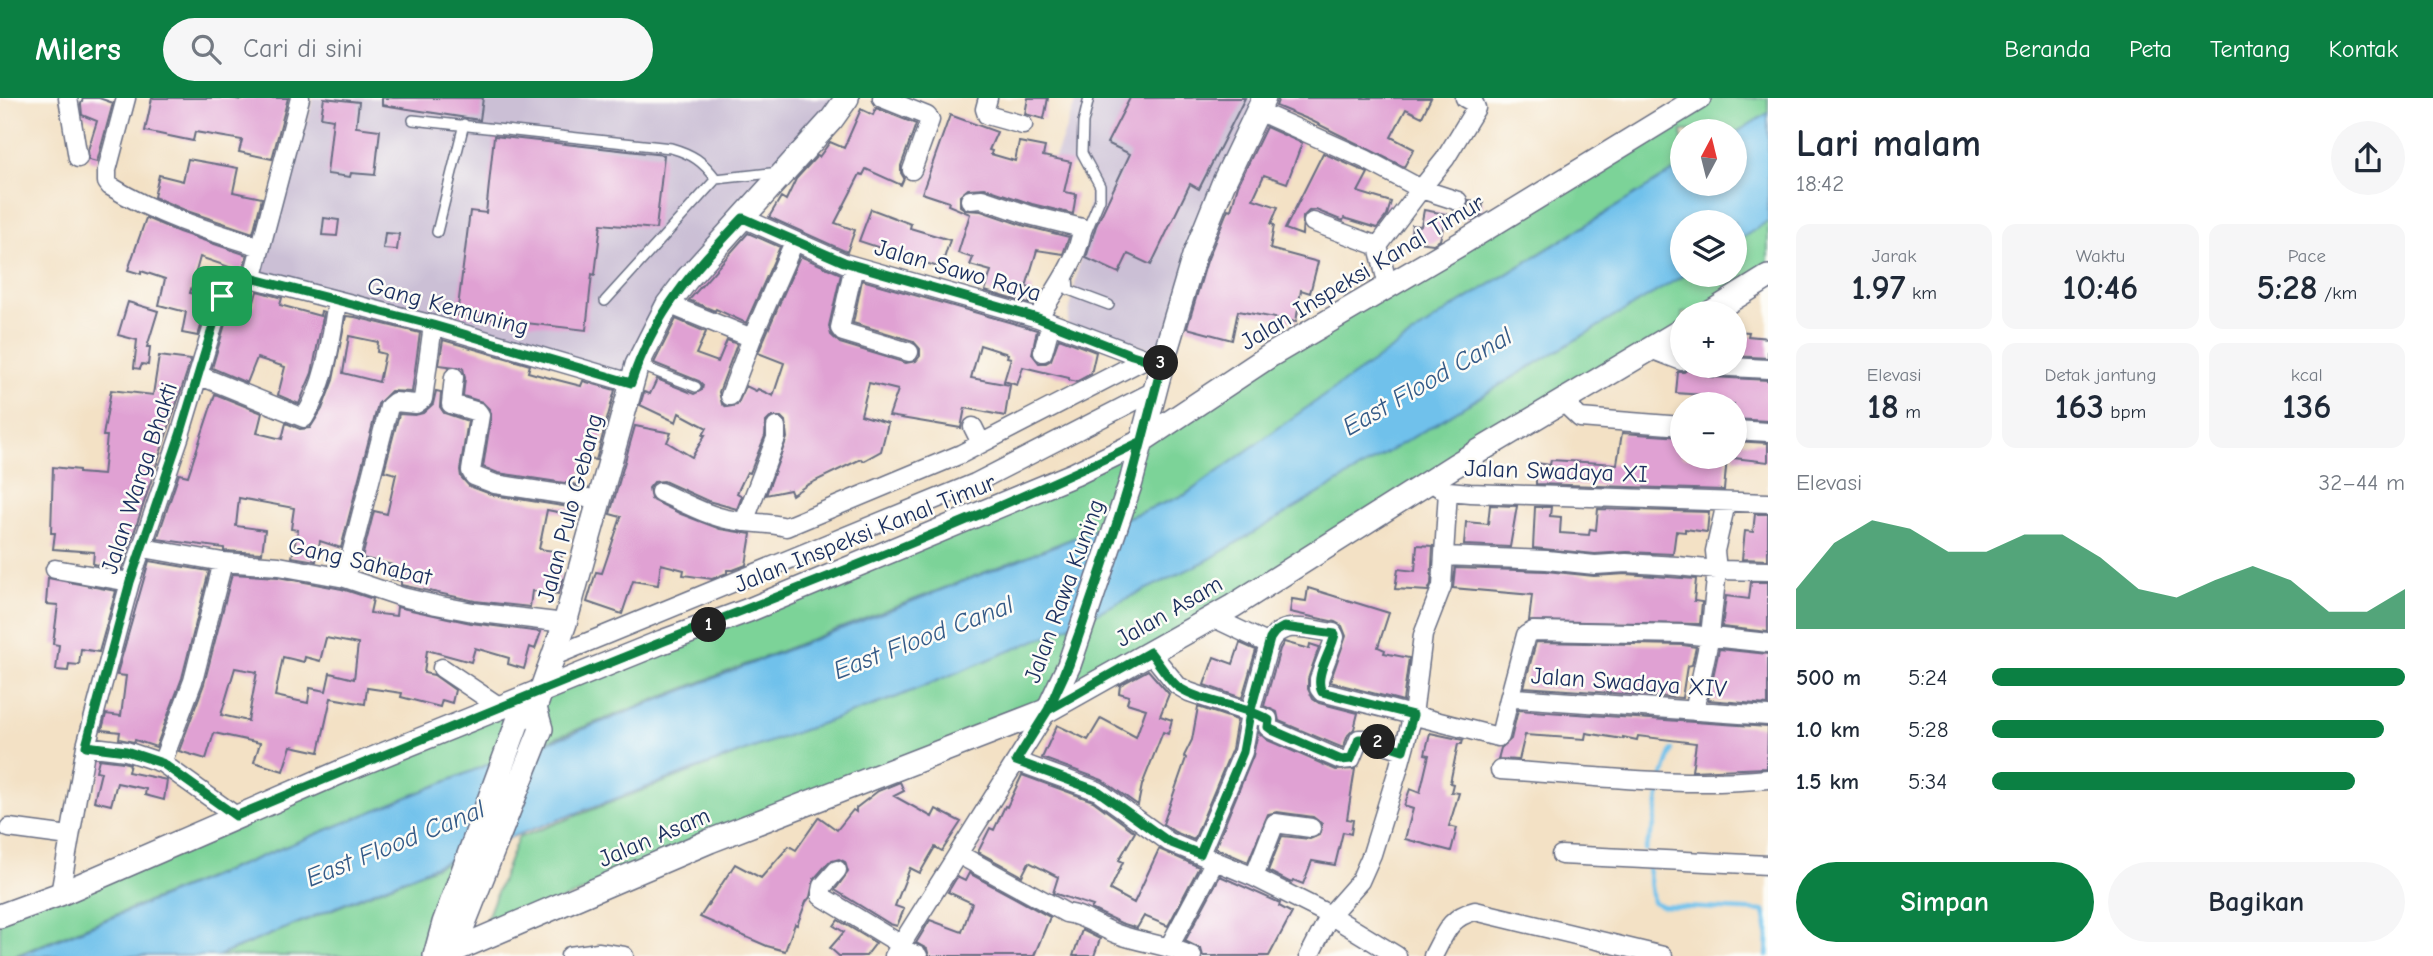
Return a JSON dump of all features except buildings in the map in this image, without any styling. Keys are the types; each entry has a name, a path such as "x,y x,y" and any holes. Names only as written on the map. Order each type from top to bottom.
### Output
{"street":[{"path":"68,98 78,158"},
{"path":"126,98 107,170 107,182 110,186 142,204 193,224 199,229 261,247"},
{"path":"251,278 300,98"},
{"name":"Jalan Pulo Gebang","path":"445,955 527,711 554,656 565,623 634,374 668,304 687,279 782,171 832,119 847,98"},
{"path":"883,98 927,116 930,120 912,170"},
{"path":"988,98 985,110 987,115 1023,125"},
{"path":"1378,246 1445,159 1476,107 1465,98"},
{"name":"Jalan Inspeksi Kanal Timur","path":"0,916 60,894 236,816 527,711 749,610 1056,483 1140,442 1271,355 1462,243 1699,98"},
{"path":"1261,104 1421,189 1458,201"},
{"name":"Jalan Rawa Kuning","path":"897,949 1048,710 1069,665 1131,482 1154,391 1154,361 1205,225 1261,104"},
{"path":"970,200 982,199 1082,229 1081,237 1044,321 1043,352"},
{"name":"Jalan Sawo Raya","path":"743,218 793,242 854,266 1044,321 1154,361"},
{"path":"1312,222 1378,246"},
{"path":"730,396 793,242"},
{"path":"1378,246 1388,286"},
{"path":"854,266 840,328 844,332 909,352"},
{"name":"Gang Kemuning","path":"251,278 634,374"},
{"name":"Jalan Warga Bhakti","path":"60,894 86,746 130,582 223,292 229,286 251,278"},
{"path":"1730,301 1759,283"},
{"path":"198,376 304,418 324,367 337,301"},
{"path":"668,304 752,338"},
{"path":"345,578 389,407 395,402 416,404 423,400 433,325"},
{"name":"Jalan Asam","path":"445,955 710,841 1048,710 1438,487 1563,402 1670,337"},
{"path":"1651,349 1670,356"},
{"path":"660,492 714,516 778,525 981,443 1154,361"},
{"path":"1747,368 1768,369"},
{"path":"454,377 451,404 477,411 480,415 471,471 474,477 495,484 600,500"},
{"path":"554,656 975,483 1154,391"},
{"path":"1563,402 1580,418 1670,425"},
{"path":"744,522 776,438 776,427"},
{"path":"973,427 981,443"},
{"path":"1747,431 1768,432"},
{"path":"1309,956 1330,915 1360,881 1367,865 1413,715 1423,635 1442,586 1444,556 1438,487"},
{"name":"Jalan Swadaya XI","path":"1438,487 1768,503"},
{"path":"1689,710 1707,636 1711,570 1720,502"},
{"path":"778,525 794,558"},
{"name":"Gang Sahabat","path":"143,548 223,562 279,566 345,578 436,605 565,623"},
{"path":"1444,556 1547,559 1595,565 1626,563 1711,570 1768,570"},
{"path":"162,763 193,681 223,562"},
{"path":"55,569 130,582"},
{"path":"958,854 1066,913 1125,937 1182,953 1208,858 1243,752 1250,713 1269,643 1212,617"},
{"name":"Jalan Swadaya XIV","path":"1269,643 1275,632 1284,627 1333,633 1335,637 1319,683 1322,692 1499,737 1509,699 1768,716"},
{"path":"1509,699 1522,648 1529,632 1684,634 1768,643"},
{"path":"1150,652 1177,685 1189,692 1268,719 1268,727 1272,730 1341,760 1351,759 1359,739 1369,739 1403,750"},
{"path":"442,668 527,711"},
{"path":"86,746 126,751 162,763 236,816"},
{"path":"1016,761 1098,791 1169,842 1254,877 1330,915 1397,956"},
{"path":"1500,770 1673,780 1738,782 1768,779"},
{"path":"1254,877 1275,824 1311,828"},
{"path":"9,828 69,836"},
{"path":"1561,855 1768,864"},
{"path":"836,870 823,886 821,895 897,949 918,956"},
{"path":"1433,956 1452,922 1460,914 1475,911 1663,956"},
{"path":"570,956 598,952 624,956"}],"lane":[{"path":"1089,98 1083,123 1082,153 1100,186 1100,199 1067,278 1067,285 1069,290 1109,305"},
{"path":"413,120 671,148 692,155 704,163 716,178"},
{"path":"437,232 464,124"},
{"path":"606,302 716,178 782,171"},
{"path":"634,374 696,387"}],"shaded area":[{"path":"313,98 833,98 824,112 723,222 663,293 628,384 253,283"},
{"path":"1077,98 1261,98 1158,351 1067,325 1085,232 1093,172 1054,161"}],"green space":[{"path":"1695,98 1768,98 1768,113 1747,126 1747,119 1670,119 1670,173 1453,307 1185,495 519,752 14,956 0,956 0,917 490,709 526,685 670,640 1075,474"},
{"path":"1768,221 1768,277 1728,301 1670,301 1670,336 1048,710 482,931 518,838 761,745 897,697 1085,617 1206,561 1670,283 1670,287 1747,287 1747,235"},
{"path":"457,858 425,956 219,956"}],"water":[{"name":"East Flood Canal","path":"1768,113 1768,221 1747,235 1747,210 1670,210 1670,283 1206,561 1054,633 897,697 457,857 218,956 17,956 519,752 1185,495 1447,311 1670,173 1670,196 1747,196 1747,126"}],"waterway":[{"path":"1663,776 1672,750"},
{"path":"1645,850 1654,826 1661,785"},
{"path":"1648,866 1653,902 1662,906 1764,911 1768,932"},
{"path":"1767,956 1768,936"}],"route":[{"path":"222,296 180,435 130,582 86,746 126,751 162,763 236,816 500,707 749,610 976,517 1056,483 1140,442 1131,482 1085,617 1069,665 1048,710 1150,652 1177,685 1189,692 1250,713 1265,718 1269,720 1270,729 1341,760 1351,759 1356,742 1363,738 1403,750 1413,715 1322,692 1319,688 1335,634 1284,627 1270,639 1250,713 1243,752 1200,854 1169,842 1098,791 1016,761 1048,710 1069,665 1131,482 1162,364 1038,318 844,262 743,218 687,279 668,304 644,349 631,383 433,325 251,278 229,286 222,296"}]}
